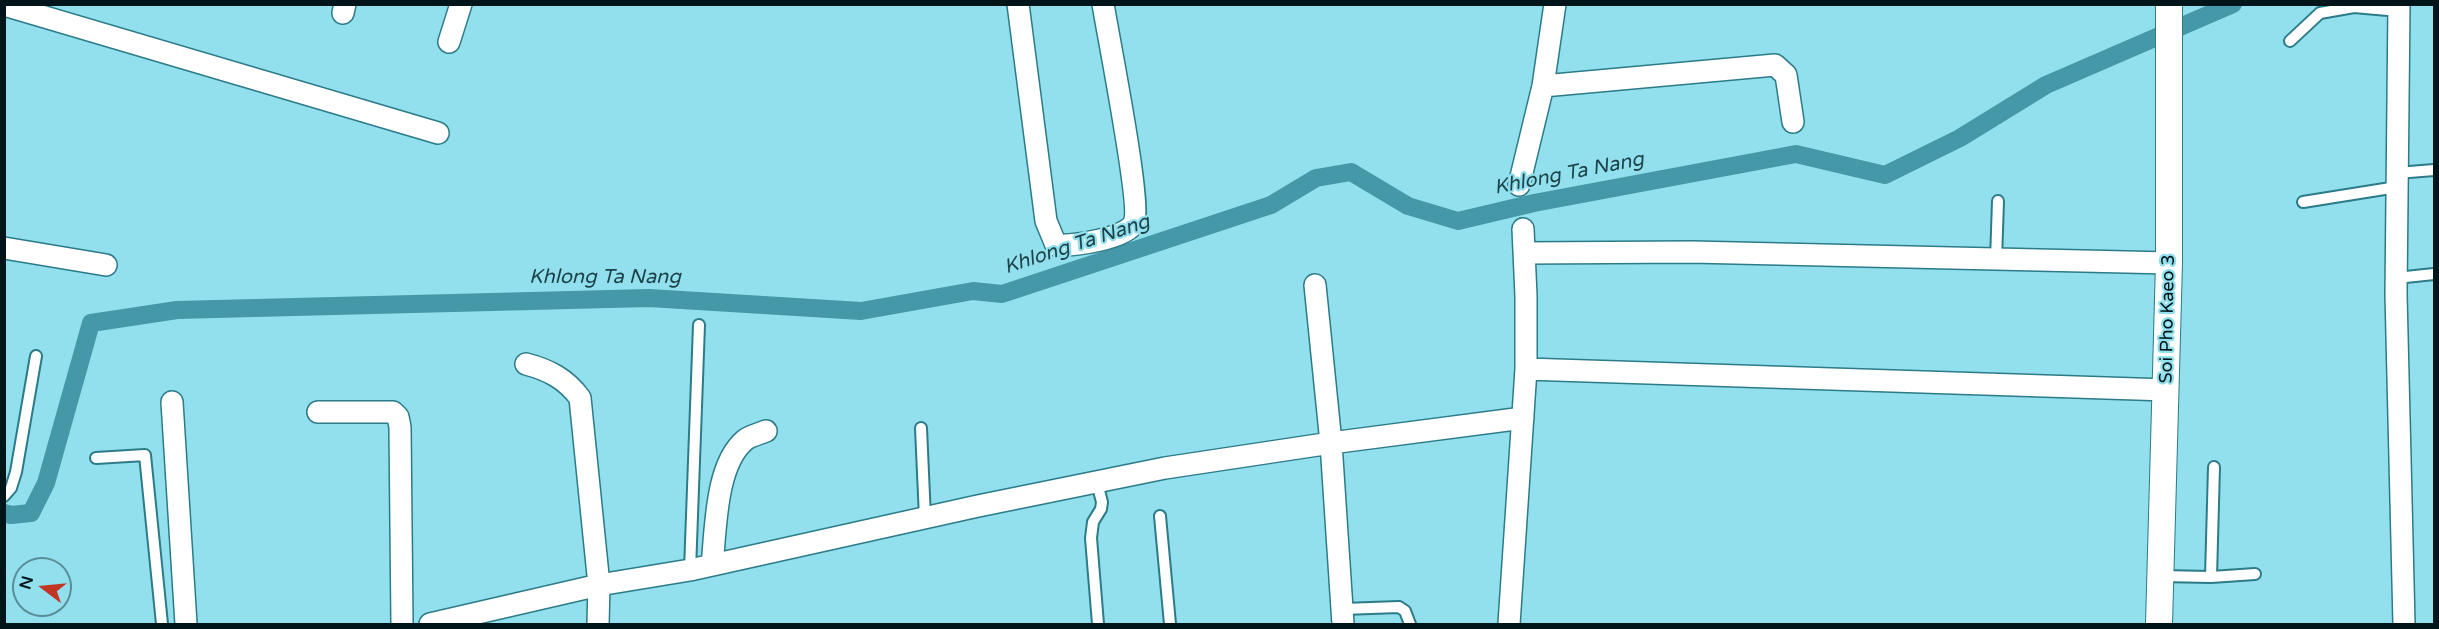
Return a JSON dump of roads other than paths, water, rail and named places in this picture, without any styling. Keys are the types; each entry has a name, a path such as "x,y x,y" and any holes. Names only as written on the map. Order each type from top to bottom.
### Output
{"street":[{"path":"449,42 461,4"},
{"path":"1018,4 1046,221 1056,245 1067,246 1117,235 1130,228 1135,221 1134,189 1103,4"},
{"path":"1519,185 1543,86 1555,4"},
{"path":"4,5 438,133"},
{"path":"2399,8 2396,278 2404,624"},
{"name":"Soi Pho Kaeo 3","path":"2159,624 2167,390 2170,9"},
{"path":"1543,86 1775,65 1786,75 1793,122"},
{"path":"1509,624 1526,369 1523,229"},
{"path":"4,248 106,265"},
{"path":"1524,253 1692,252 2169,263"},
{"path":"1315,285 1331,442 1343,617"},
{"path":"526,364 546,369 571,385 580,398 599,585 598,624"},
{"path":"1526,369 2167,390"},
{"path":"172,402 186,624"},
{"path":"318,412 377,411 393,412 398,417 402,624"},
{"path":"430,624 599,585 690,570 1165,468 1331,442 1523,418"},
{"path":"712,565 719,499 734,451 746,438 766,431"}],"lane":[{"path":"2290,41 2320,13 2354,6 2399,8"},
{"path":"2303,202 2434,170"},
{"path":"1996,260 1998,201"},
{"path":"2396,278 2434,274"},
{"path":"690,570 699,325"},
{"path":"4,496 11,488 16,472 36,356"},
{"path":"921,429 925,518"},
{"path":"96,458 145,455 162,624"},
{"path":"2211,577 2214,467"},
{"path":"1097,483 1102,502 1101,509 1092,522 1091,538 1098,624"},
{"path":"1160,516 1170,624"},
{"path":"2160,576 2211,577 2255,574"},
{"path":"1343,617 1399,608 1406,611 1410,624"}],"waterway":[{"name":"Khlong Ta Nang","path":"4,513 11,515 31,513 46,483 91,323 177,310 649,298 861,311 973,291 1002,294 1271,205 1316,178 1351,172 1408,206 1458,221 1534,203 1796,154 1885,175 1960,138 2046,85 2233,4"}]}
